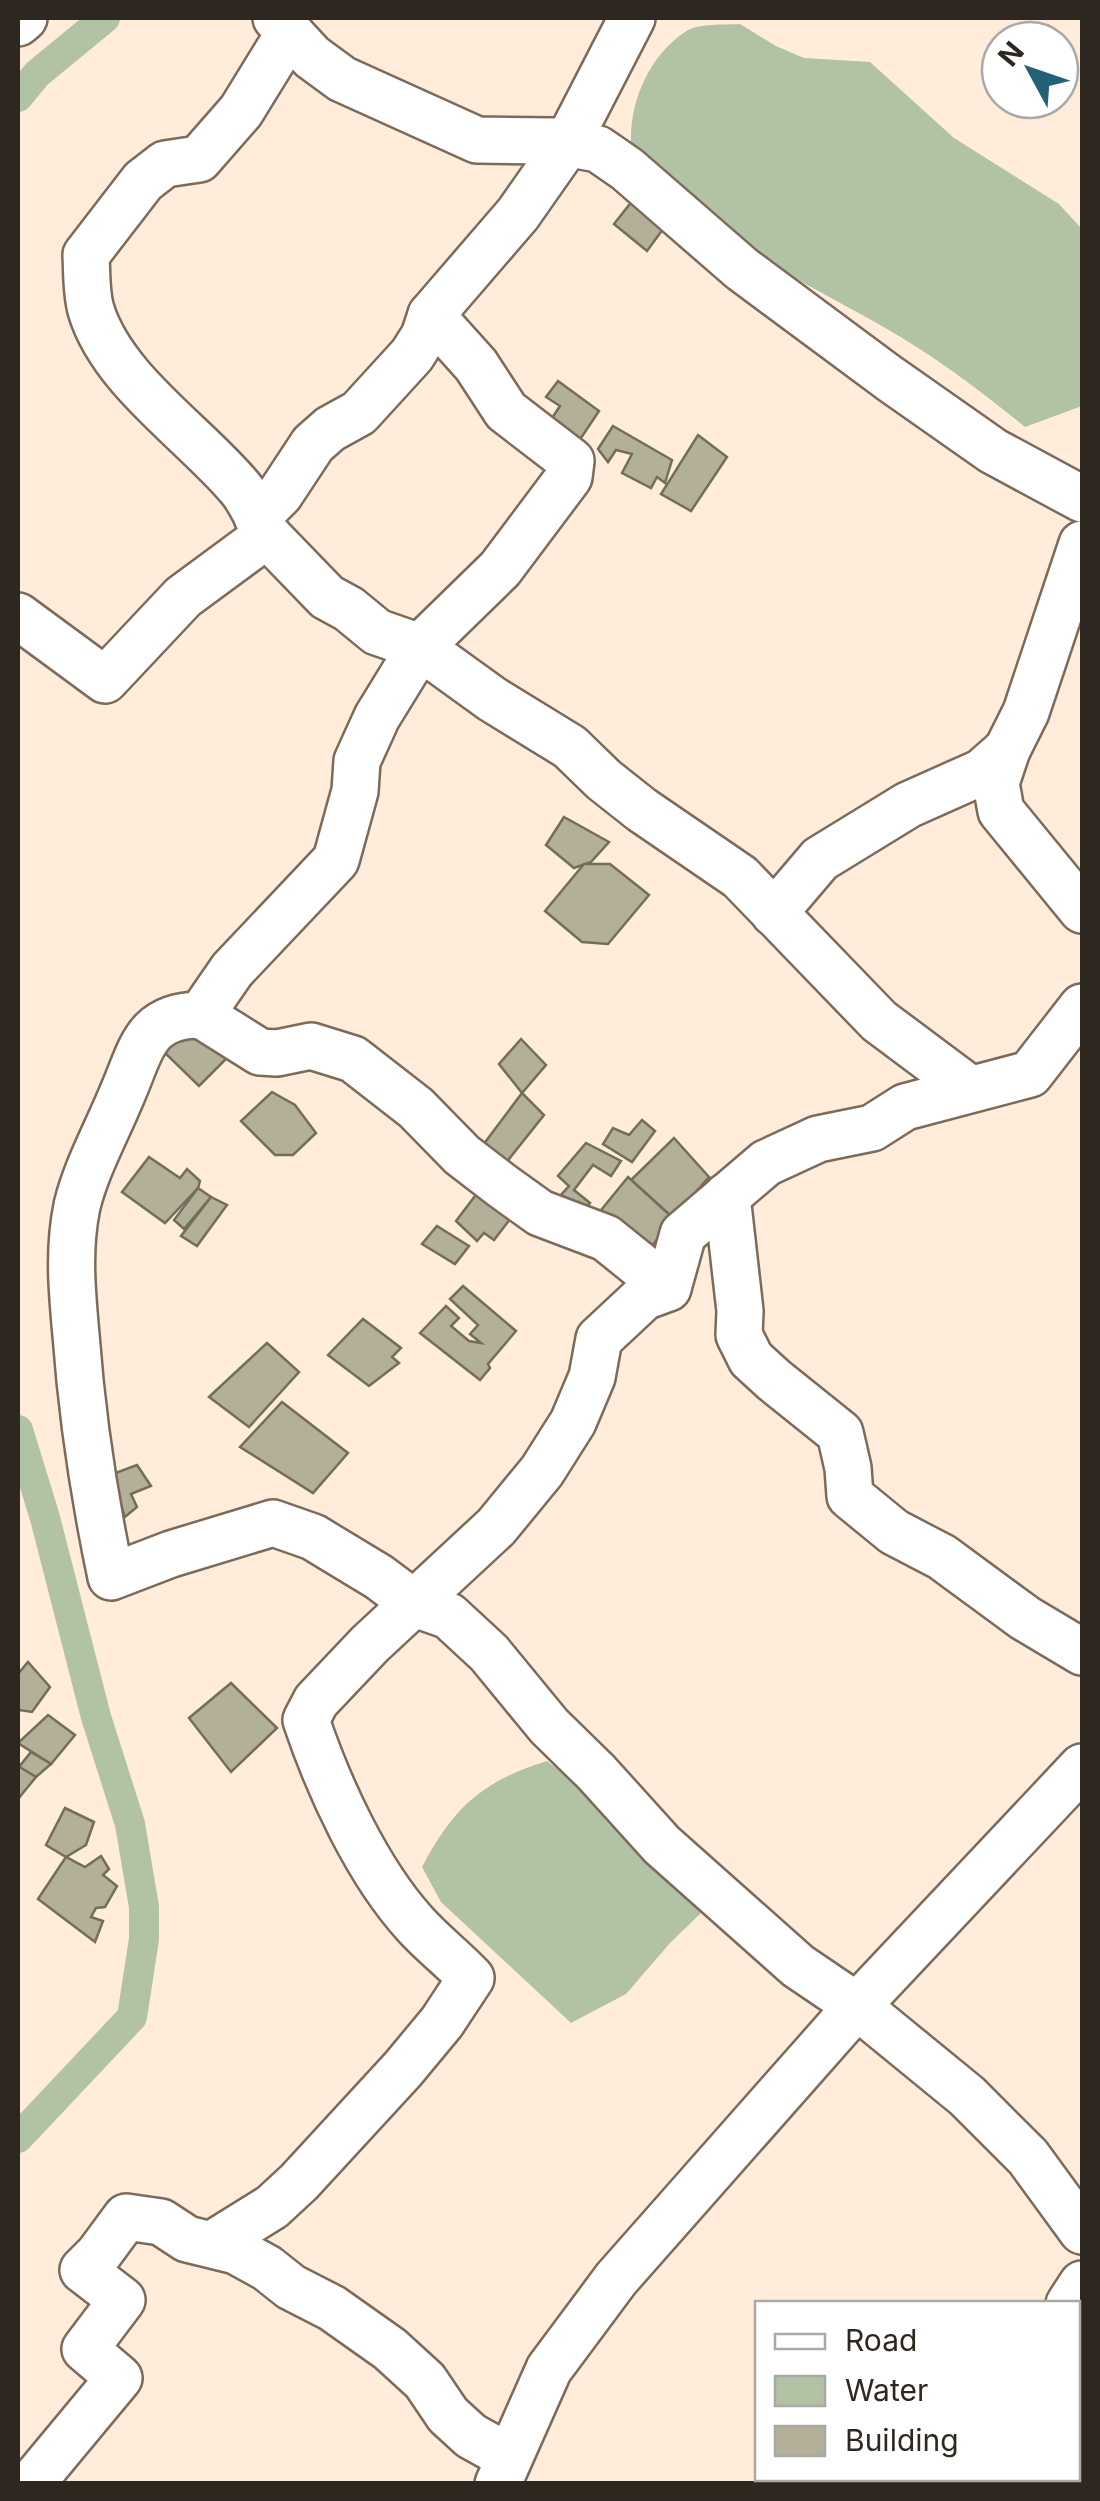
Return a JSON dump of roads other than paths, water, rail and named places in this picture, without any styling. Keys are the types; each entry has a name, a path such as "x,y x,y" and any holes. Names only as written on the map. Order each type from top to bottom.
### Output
{"street":[{"path":"18,23 24,18"},
{"path":"18,616 105,680 183,597 262,526 312,444 359,413 412,354 424,336 430,315 518,214 567,144 632,18"},
{"path":"970,1089 880,1021 740,877 664,827 604,780 570,746 492,699 420,647 377,632 327,597 262,526 243,491 153,402 106,342 91,309 86,256 143,182 165,164 199,159 241,110 283,25 312,58 342,79 477,140 567,144 598,150 627,169 742,268 889,378 993,451 1082,500"},
{"path":"201,1015 232,970 336,860 355,791 356,761 376,717 420,647 500,568 570,477 571,462 506,411 476,365 430,315"},
{"path":"1082,544 1026,712 996,784 1000,811 1082,910"},
{"path":"774,913 820,859 908,806 982,772 1007,750"},
{"path":"668,1288 683,1234 766,1163 818,1139 872,1128 905,1108 1030,1074 1082,1008"},
{"path":"668,1288 606,1238 540,1213 501,1185 462,1155 416,1108 354,1059 312,1046 260,1052 201,1015 168,1019 152,1029 78,1204 70,1265 81,1403 92,1482 112,1577 272,1523 313,1537 415,1604 449,1616 490,1652 549,1726 662,1845 798,1966 858,2006 967,2096 1016,2145 1082,2230"},
{"path":"726,1196 740,1310 739,1335 751,1358 840,1432 850,1496 894,1532 942,1558 1025,1618 1082,1652"},
{"path":"214,2243 272,2208 299,2182 432,2034 471,1978 416,1925 387,1886 342,1810 306,1720 316,1701 370,1644 496,1527 542,1471 573,1422 592,1377 600,1338 644,1296 668,1288"},
{"path":"32,2484 119,2378 85,2348 122,2300 82,2270 126,2217 161,2222 187,2240 214,2243 267,2268 364,2330 424,2381 448,2415 504,2470 549,2369 616,2279 858,2006 1082,1767"}],"water":[{"path":"740,24 804,58 870,62 954,138 1059,204 1082,229 1082,406 1025,427 929,355 753,250 686,198 647,160 631,142 638,96 652,67 672,42 690,29"},
{"path":"547,1761 574,1781 701,1913 626,1994 571,2023 441,1902 422,1867 445,1828 472,1799 504,1778"}],"waterway":[{"path":"18,97 37,74 105,18"},
{"path":"18,1430 96,1717 130,1824 144,1907 144,1939 132,2017 18,2138"}]}
